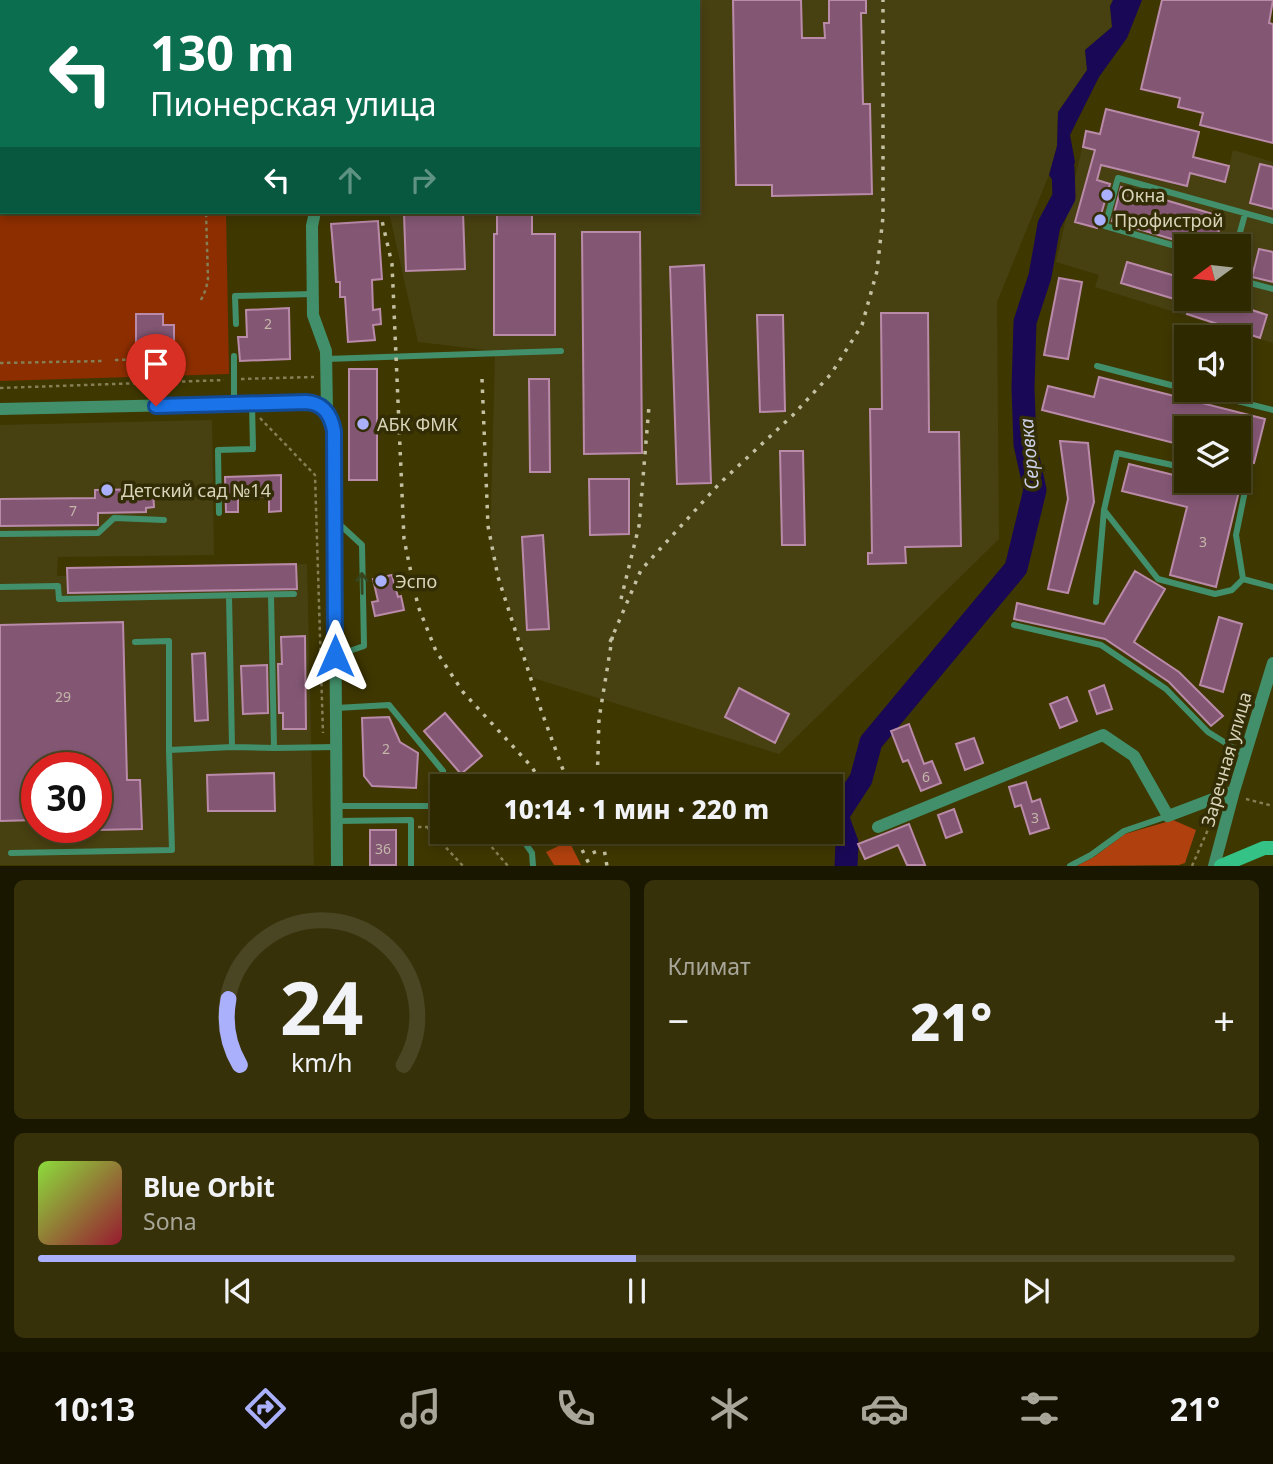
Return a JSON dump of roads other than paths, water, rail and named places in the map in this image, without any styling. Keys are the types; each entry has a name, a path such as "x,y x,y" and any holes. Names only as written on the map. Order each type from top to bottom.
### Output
{"main road":[{"path":"1221,866 1264,848 1273,848"}],"street":[{"path":"315,214 312,226 313,314 326,351 327,412 334,431 336,708 330,747 337,806 337,866"},
{"path":"0,409 234,405 253,410 314,402 327,412"},
{"name":"Заречная улица","path":"1214,866 1233,793 1273,663"},
{"path":"878,827 1103,735 1134,756 1168,816 1233,793"}],"lane":[{"path":"1174,246 1105,226 1118,178 1273,221"},
{"path":"1240,234 1245,214"},
{"path":"1251,283 1273,289"},
{"path":"236,324 235,296 313,294"},
{"path":"326,359 561,351"},
{"path":"234,356 234,405"},
{"path":"1097,366 1174,385"},
{"path":"1241,402 1273,410"},
{"path":"219,513 218,450 253,449 253,410"},
{"path":"1096,602 1104,510 1116,453 1174,465"},
{"path":"1243,579 1236,535 1245,493"},
{"path":"1104,510 1158,579 1215,594 1231,590 1243,579"},
{"path":"0,534 98,533 114,518 164,520"},
{"path":"335,520 362,545 364,646 335,656"},
{"path":"1243,579 1273,587"},
{"path":"0,587 58,586 59,599 293,594"},
{"path":"271,595 274,748"},
{"path":"229,596 233,747"},
{"path":"1014,625 1101,645 1166,689 1208,732 1245,755"},
{"path":"11,853 172,850 169,641 135,642"},
{"path":"336,708 389,705 443,771"},
{"path":"169,750 330,747"},
{"path":"337,806 430,806"},
{"path":"1070,866 1091,855 1124,831 1168,816"},
{"path":"337,821 411,820 411,866"},
{"path":"526,844 532,853 533,866"}],"waterway":[{"name":"Серовка","path":"846,866 847,843 837,816 861,779 871,742 1016,568 1035,490 1025,444 1025,322 1040,276 1049,225 1064,197 1063,168"}],"railway":[{"path":"610,642 641,570 720,483 793,415 831,374 862,325 877,271 883,217 883,0"},
{"path":"380,214 392,264 404,539 418,606 436,651 463,692 536,774"},
{"path":"482,379 488,526 498,577 565,774"},
{"path":"621,599 639,526 649,406"},
{"path":"597,774 599,719 613,633"},
{"path":"579,844 590,866"},
{"path":"591,844 597,859"},
{"path":"603,844 607,866"}],"place":[{"name":"Окна","path":"1107,195"},
{"name":"Профистрой","path":"1100,220"},
{"name":"АБК ФМК","path":"363,424"},
{"name":"Детский сад №14","path":"107,490"},
{"name":"Эспо","path":"381,581"}]}
